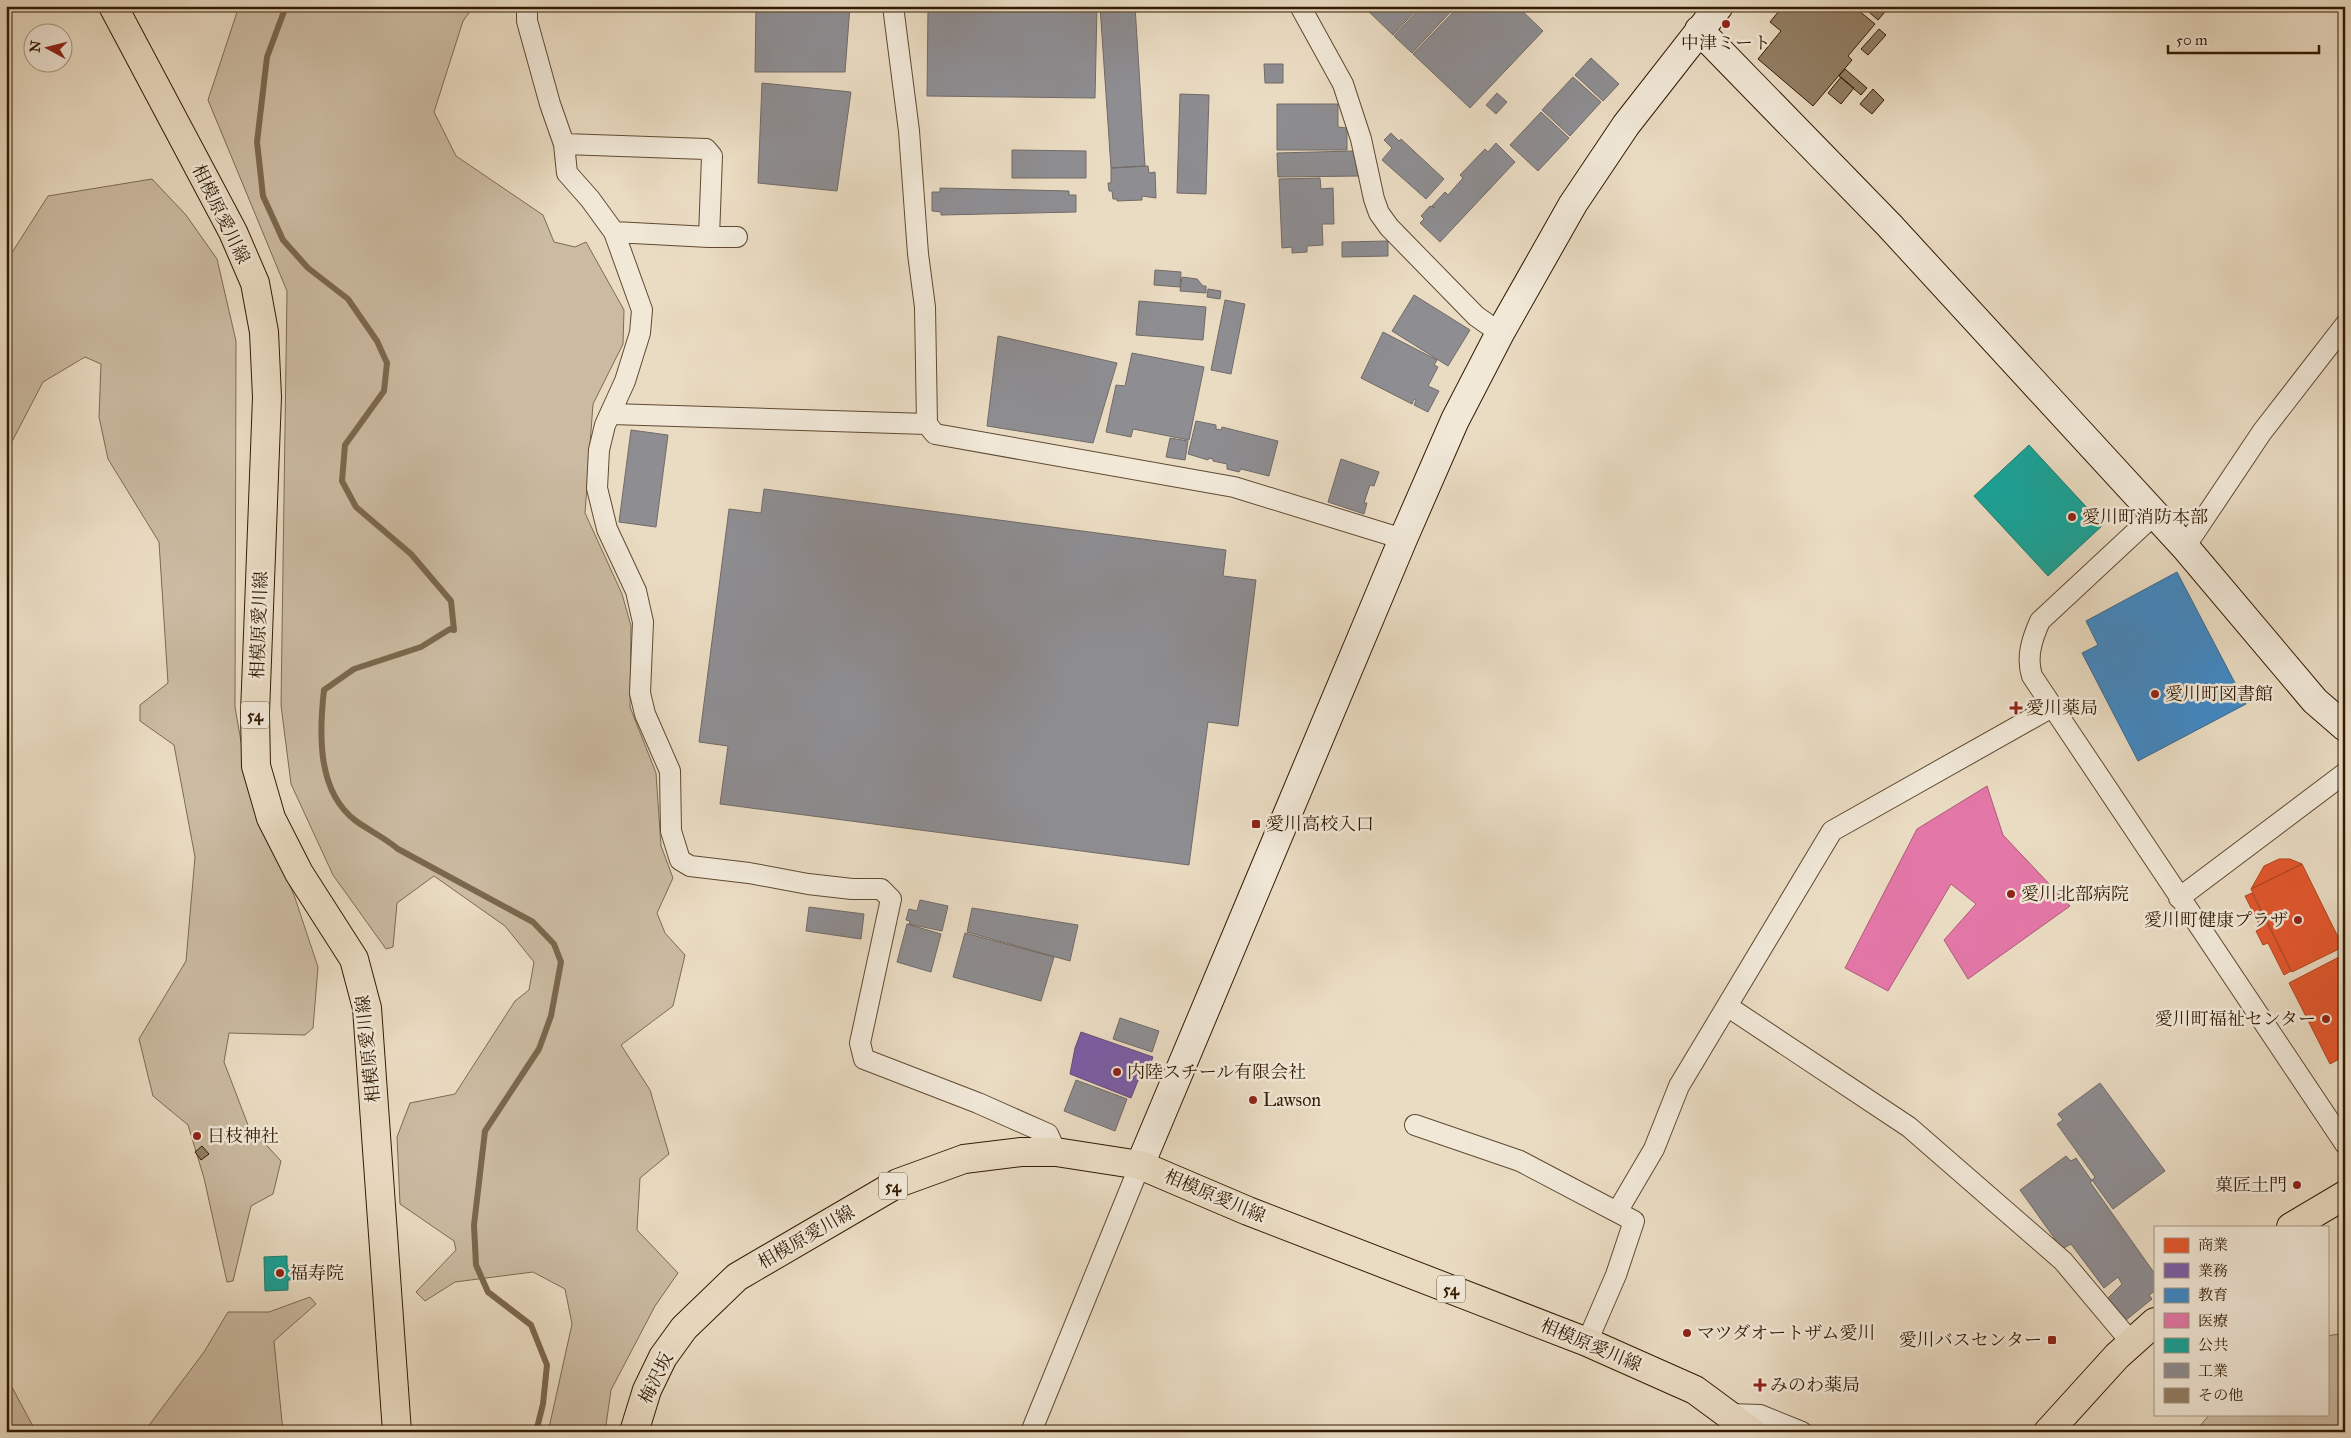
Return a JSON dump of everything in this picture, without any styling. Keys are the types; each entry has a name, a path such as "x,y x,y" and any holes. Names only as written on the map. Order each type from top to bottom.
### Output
{"main road":[{"name":"相模原愛川線","path":"114,6 233,232 255,283 264,332 267,397 255,713 256,766 271,818 291,858 354,959 367,1008 397,1432"},
{"name":"相模原愛川線","path":"684,1328 737,1277 898,1183 964,1158 1022,1152 1056,1152 1140,1165 1248,1211 1587,1342 1695,1390 1752,1432"},
{"path":"2293,1226 2345,1195"},
{"path":"2048,1432 2131,1342 2154,1323"},
{"name":"梅沢坂","path":"634,1432 647,1390 663,1357 684,1328"}],"street":[{"path":"527,6 527,21 550,104 564,144 567,173 590,199 614,232 642,310 640,333 625,380 611,414 604,425 599,450 597,488 607,529 636,591 643,622 640,693 645,714 670,772 671,831 680,860 690,866 749,873 808,884 852,889 881,889 891,899 860,1042 864,1059 978,1103 1048,1134 1056,1152"},
{"path":"893,6 909,131 918,254 925,307 927,424 936,434 1234,487 1402,539"},
{"path":"1300,6 1343,84 1360,139 1379,213 1389,227 1476,316 1500,333"},
{"path":"1031,1432 1140,1165 1402,539 1455,420 1500,333 1573,204 1626,125 1719,6"},
{"path":"1699,30 1889,225 2185,547 2315,702 2345,728"},
{"path":"564,144 706,149 712,156 709,237"},
{"path":"614,232 737,237"},
{"path":"2185,547 2262,432 2345,325"},
{"path":"611,414 927,424"},
{"path":"2154,514 2040,621 2031,642 2029,668 2052,707 2345,1144"},
{"path":"1617,1212 1654,1149 1679,1086 1832,831 2052,707"},
{"path":"2179,898 2345,773"},
{"path":"1727,1006 1909,1127 2063,1262 2131,1342"},
{"path":"1415,1124 1520,1160 1634,1221 1616,1275 1587,1342"},
{"path":"1730,1414 1760,1415 1802,1432"}],"shaded area":[{"path":"239,6 474,6 463,21 434,112 456,156 543,215 554,242 575,247 586,242 624,310 623,344 593,404 585,513 622,594 631,626 630,707 656,773 661,846 673,878 657,913 665,933 685,955 673,1006 621,1045 650,1090 669,1154 640,1178 637,1230 678,1273 655,1306 611,1390 605,1432 535,1432 549,1428 572,1324 565,1289 533,1272 455,1282 425,1301 416,1292 456,1250 454,1241 400,1204 397,1137 410,1103 455,1094 515,1001 529,990 534,962 505,926 434,876 397,903 393,947 386,949 333,875 291,784 281,705 287,291 208,100"},
{"path":"152,179 186,215 217,259 236,341 235,707 251,799 294,895 318,967 313,1028 305,1035 229,1033 224,1062 248,1125 281,1161 273,1194 251,1206 233,1281 227,1282 204,1178 188,1125 153,1096 139,1039 186,961 195,857 174,745 140,721 140,705 168,683 159,542 108,459 99,417 101,364 85,357 43,382 6,453 6,262 48,196"},
{"path":"310,1297 316,1304 274,1341 283,1432 144,1432 204,1352 228,1312 269,1312"},
{"path":"2345,1333 2345,1432 2195,1432 2208,1416 2328,1416 2328,1336"},
{"path":"6,1376 36,1432 6,1432"}],"building: 商業":[{"path":"2279,859 2290,859 2302,864 2251,889 2264,866"},
{"name":"愛川町健康プラザ","path":"2302,864 2343,947 2292,972 2251,889"},
{"path":"2252,893 2291,971 2284,975 2268,943 2263,945 2256,931 2261,928 2245,896"},
{"name":"愛川町福祉センター","path":"2341,956 2345,963 2345,1056 2330,1064 2289,983"}],"building: 業務":[{"path":"1081,1032 1153,1057 1148,1070 1143,1068 1131,1098 1070,1074 1075,1048"}],"building: 教育":[{"path":"2177,572 2246,704 2138,761 2082,653 2098,645 2086,621"}],"building: 医療":[{"name":"愛川北部病院","path":"1987,786 2003,835 2070,906 1968,979 1944,940 1976,904 1951,884 1888,991 1845,968 1917,829"}],"building: 公共":[{"path":"2029,445 2103,525 2048,576 1974,496"},
{"name":"福寿院","path":"287,1256 287,1266 295,1266 296,1280 288,1280 288,1290 265,1291 264,1257"}],"building: 工業":[{"path":"756,6 850,6 845,72 755,72"},
{"path":"928,6 1097,6 1095,98 927,96"},
{"path":"1100,6 1135,6 1145,166 1111,168"},
{"path":"1363,6 1420,6 1393,35"},
{"path":"1422,6 1456,6 1412,53 1394,36"},
{"path":"1459,6 1517,6 1543,31 1470,108 1413,54"},
{"path":"1591,58 1619,84 1603,101 1575,75"},
{"path":"1264,64 1283,64 1283,83 1265,83"},
{"path":"1573,77 1601,102 1570,136 1542,110"},
{"path":"762,83 851,92 837,191 758,183"},
{"path":"1497,93 1507,102 1496,114 1486,105"},
{"path":"1180,94 1209,95 1206,194 1177,193"},
{"path":"1277,104 1338,104 1338,127 1347,128 1347,150 1277,150"},
{"path":"1541,112 1569,138 1538,171 1510,145"},
{"path":"1391,133 1399,141 1401,139 1444,179 1426,199 1382,160 1392,148 1384,140"},
{"path":"1496,143 1515,162 1440,242 1420,223 1424,219 1421,216 1430,206 1435,208 1432,206 1445,192 1448,195 1463,178 1460,175 1485,149 1488,152"},
{"path":"1012,150 1086,151 1086,178 1012,178"},
{"path":"1354,151 1360,176 1278,177 1277,153"},
{"path":"1148,166 1149,173 1155,172 1156,198 1142,196 1142,200 1117,201 1117,199 1113,199 1108,183 1111,183 1111,168"},
{"path":"1320,178 1321,189 1333,188 1334,224 1322,224 1323,245 1307,246 1307,252 1292,253 1292,247 1282,248 1279,179"},
{"path":"940,188 1069,191 1069,195 1076,195 1076,212 941,215 941,212 932,211 932,192 940,192"},
{"path":"1388,241 1388,256 1342,257 1342,242"},
{"path":"1155,270 1181,272 1180,287 1154,285"},
{"path":"1182,277 1197,279 1203,286 1206,286 1206,293 1180,291"},
{"path":"1208,289 1221,291 1220,299 1207,297"},
{"path":"1414,295 1470,330 1448,366 1392,331"},
{"path":"1225,300 1245,304 1231,374 1211,370"},
{"path":"1139,301 1206,307 1203,340 1136,335"},
{"path":"1383,332 1437,360 1434,365 1438,367 1428,386 1439,391 1428,412 1414,405 1416,400 1414,399 1412,404 1361,378"},
{"path":"998,336 1117,363 1093,443 987,426"},
{"path":"1132,353 1204,367 1189,440 1133,429 1131,437 1106,432 1116,385 1125,386"},
{"path":"1196,421 1216,425 1216,429 1221,430 1222,427 1278,441 1269,476 1241,469 1239,472 1227,469 1227,464 1188,454"},
{"path":"631,430 668,435 656,527 619,522"},
{"path":"1170,438 1188,441 1185,460 1166,457"},
{"path":"1341,459 1379,472 1374,486 1370,485 1364,503 1367,503 1364,514 1328,502"},
{"path":"764,489 1226,550 1223,576 1256,580 1238,726 1208,722 1189,865 720,804 728,746 699,742 729,509 761,513"},
{"path":"920,900 948,906 942,931 909,924 910,921 906,920 909,909 917,911"},
{"path":"809,907 864,914 861,939 806,931"},
{"path":"972,908 1078,925 1070,961 967,932"},
{"path":"907,924 941,934 931,972 897,962"},
{"path":"965,933 1054,957 1041,1001 953,977"},
{"path":"1120,1018 1159,1031 1152,1052 1113,1039"},
{"path":"1076,1080 1127,1099 1115,1131 1064,1111"},
{"path":"2100,1083 2165,1171 2113,1209 2092,1180 2095,1177 2057,1124 2063,1120 2058,1114"},
{"path":"2066,1156 2071,1161 2076,1158 2092,1181 2090,1182 2154,1273 2154,1292 2149,1295 2152,1299 2126,1320 2108,1298 2122,1284 2118,1277 2104,1288 2071,1244 2062,1249 2020,1190"}],"building: その他":[{"path":"1777,6 1853,6 1875,24 1848,56 1852,60 1813,106 1758,59 1781,31 1770,22 1779,11"},
{"path":"1862,6 1890,6 1878,20"},
{"path":"1879,29 1886,35 1868,55 1861,49"},
{"path":"1845,69 1867,88 1861,95 1839,76"},
{"path":"1841,77 1854,88 1841,104 1828,93"},
{"path":"1873,89 1884,100 1872,114 1860,104"},
{"path":"202,1146 209,1154 201,1160 195,1152"}],"waterway":[{"path":"286,6 267,57 257,142 263,196 283,240 308,268 348,299 377,341 387,363 384,391 345,445 342,481 356,507 411,554 451,601 454,630 450,629 421,647 354,669 324,690 321,725 327,778 343,809 356,821 398,849 533,922 554,944 561,962 551,1016 539,1049 485,1131 474,1225 476,1265 488,1292 531,1325 547,1365 543,1404 536,1432"}],"place":[{"name":"中津ミート","path":"1726,24"},
{"name":"愛川町消防本部","path":"2072,517"},
{"name":"愛川町図書館","path":"2155,694"},
{"name":"愛川薬局","path":"2016,708"},
{"name":"愛川高校入口","path":"1256,824"},
{"name":"愛川北部病院","path":"2011,894"},
{"name":"愛川町健康プラザ","path":"2298,920"},
{"name":"愛川町福祉センター","path":"2326,1019"},
{"name":"内陸スチール有限会社","path":"1117,1072"},
{"name":"Lawson","path":"1253,1100"},
{"name":"日枝神社","path":"197,1136"},
{"name":"菓匠土門","path":"2297,1185"},
{"name":"福寿院","path":"280,1273"},
{"name":"マツダオートザム愛川","path":"1687,1333"},
{"name":"愛川バスセンター","path":"2052,1340"},
{"name":"みのわ薬局","path":"1760,1385"}]}
